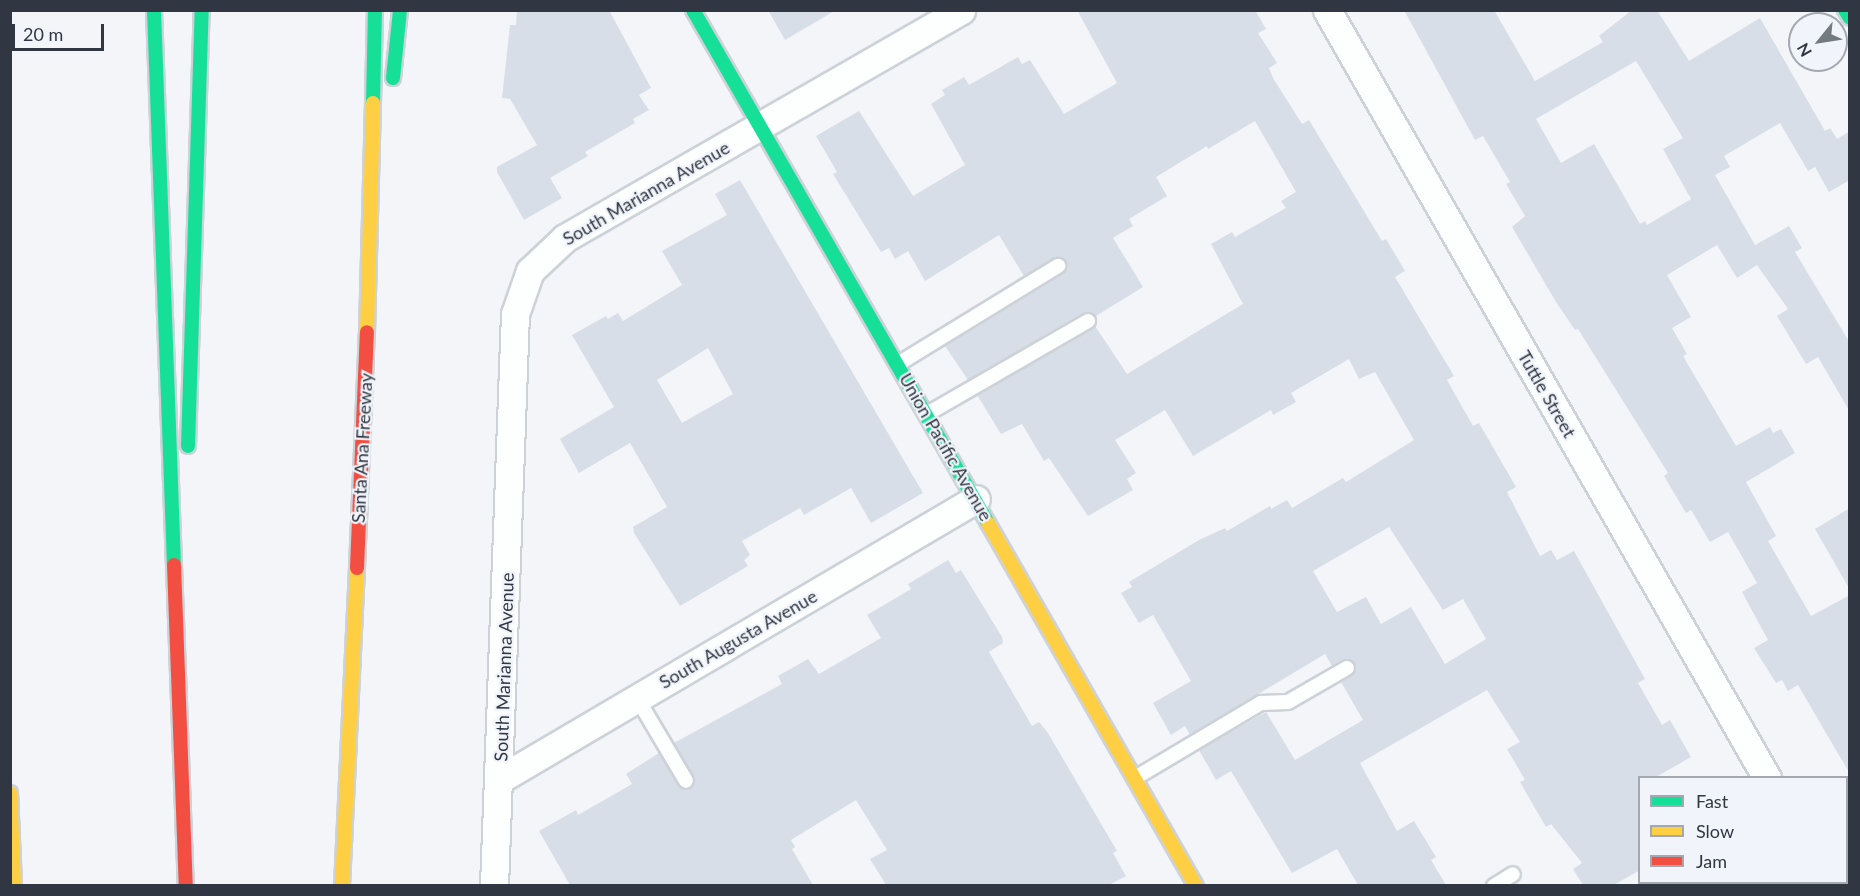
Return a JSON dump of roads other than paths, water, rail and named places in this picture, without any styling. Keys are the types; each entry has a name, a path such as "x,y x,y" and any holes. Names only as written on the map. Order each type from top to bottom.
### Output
{"main road":[{"path":"154,10 163,319 186,885"},
{"path":"188,459 202,10"},
{"name":"Santa Ana Freeway","path":"342,885 368,318 375,10"},
{"path":"392,93 400,10"},
{"name":"Union Pacific Avenue","path":"693,10 1135,778 1189,883"},
{"path":"1845,10 1850,18"},
{"path":"368,318 388,129"},
{"path":"180,695 187,494"},
{"path":"10,793 14,885"}],"street":[{"name":"South Marianna Avenue","path":"494,885 500,779 515,314 530,271 565,238 961,10"},
{"name":"Tuttle Street","path":"1327,10 1766,776"},
{"name":"South Augusta Avenue","path":"500,779 976,499"}],"lane":[{"path":"898,364 1058,266"},
{"path":"927,414 1089,321"},
{"path":"1135,778 1261,703 1288,702 1347,668"},
{"path":"637,698 686,782"},
{"path":"1494,885 1513,874"}]}
